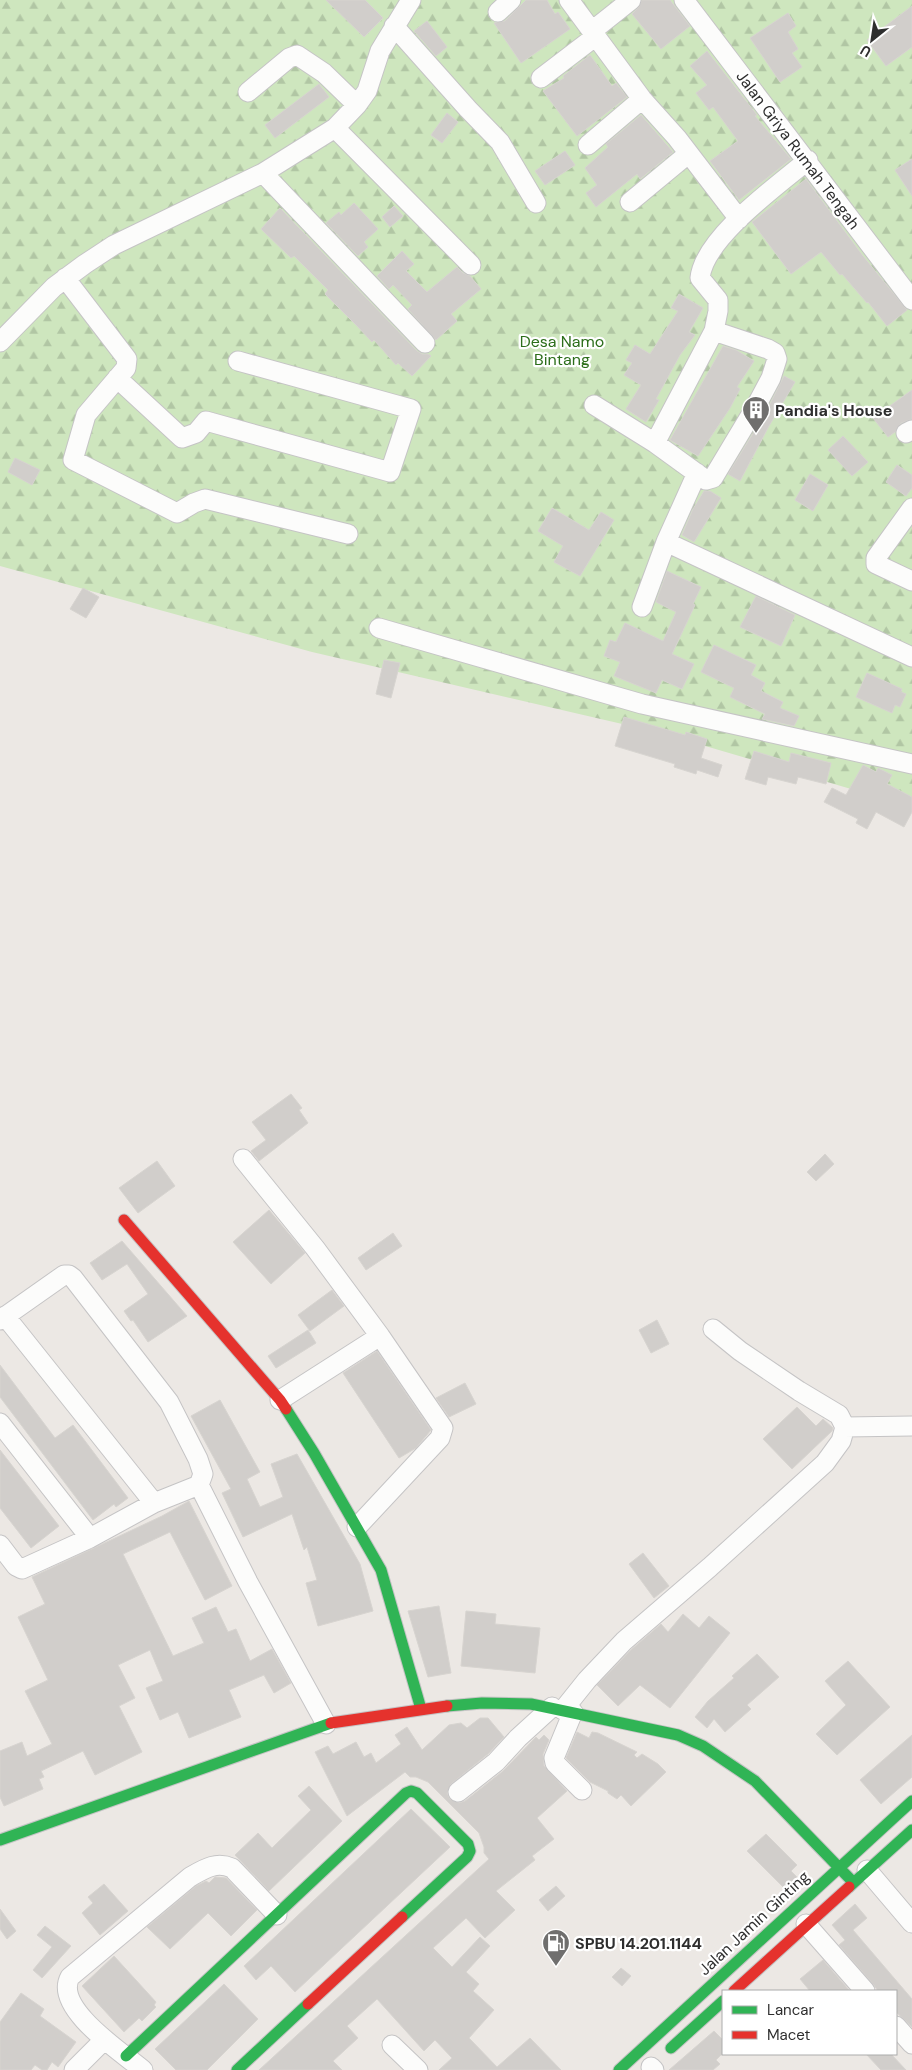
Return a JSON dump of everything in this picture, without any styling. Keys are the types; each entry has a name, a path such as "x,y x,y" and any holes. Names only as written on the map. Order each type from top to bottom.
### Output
{"main road":[{"path":"124,1220 280,1400 314,1453 381,1570 421,1709"},
{"path":"0,1840 326,1724 421,1709 482,1703 530,1704 678,1735 703,1746 755,1781 839,1867 860,1876"},
{"path":"126,2056 408,1792 414,1792 421,1796 470,1847 464,1860 237,2070"},
{"name":"Jalan Jamin Ginting","path":"619,2070 912,1800"},
{"path":"735,1990 912,1830"},
{"path":"855,1853 860,1876"},
{"path":"655,2064 722,2002"}],"street":[{"path":"0,342 54,287 114,245 263,173 335,128 357,105 367,91 380,51 411,0"},
{"path":"569,0 642,99 677,138 739,219"},
{"path":"541,78 631,0"},
{"name":"Jalan Griya Rumah Tengah","path":"684,0 808,160 912,300"},
{"path":"394,26 500,142 536,203"},
{"path":"248,92 289,58 297,55 324,73 357,105"},
{"path":"588,145 642,99"},
{"path":"335,128 471,265"},
{"path":"630,202 688,154"},
{"path":"655,443 714,331 718,300 701,280 700,276 708,257 716,244 739,219 808,160"},
{"path":"263,173 425,343"},
{"path":"65,278 127,359 126,368 86,415 74,460 177,513 194,503 205,500 348,534"},
{"path":"594,405 655,443 706,480 713,478 755,408 771,378 777,359 775,353 768,349 714,331"},
{"path":"117,378 182,438 196,433 206,421 390,472 411,409 238,361"},
{"path":"642,607 666,542 697,473"},
{"path":"912,508 876,558 876,564 912,581"},
{"path":"666,542 912,657"},
{"path":"379,628 642,704 912,764"},
{"path":"243,1159 315,1248 380,1336 441,1425 443,1431 440,1438 357,1527"},
{"path":"154,1503 3,1318 64,1275 69,1275 73,1278 169,1402 198,1459 203,1474 199,1485 248,1582 326,1724"},
{"path":"458,1792 496,1762 514,1742 563,1710 587,1680 624,1641 710,1567 825,1463 841,1442 845,1427 839,1415 798,1391 740,1351 713,1329"},
{"path":"280,1400 380,1336"},
{"path":"0,1423 90,1538"},
{"path":"845,1427 912,1426"},
{"path":"0,1545 16,1566 22,1569 90,1538 154,1503 199,1485"},
{"path":"563,1710 554,1758 555,1763 582,1790"},
{"path":"142,2070 104,2041 71,2002 67,1992 68,1981 74,1973 190,1877 210,1866 224,1864 232,1868 277,1915"},
{"path":"860,1876 912,1922"},
{"path":"806,1924 864,1990"},
{"path":"897,2027 912,2044"},
{"path":"74,2070 104,2041"},
{"path":"392,2045 418,2070"}],"green space":[{"name":"Desa Namo Bintang","path":"0,0 912,0 912,807 661,733 312,652 0,566"}],"building":[{"path":"326,0 365,0 383,18 364,37"},
{"path":"526,0 547,0 555,14 558,12 570,29 521,63 494,23 505,21"},
{"path":"642,0 670,0 690,26 661,49 632,14"},
{"path":"912,6 912,47 886,66 867,40"},
{"path":"788,13 796,26 788,32 798,49 792,53 802,67 780,82 750,38"},
{"path":"427,21 447,47 436,56 414,31"},
{"path":"707,51 757,115 755,116 791,159 739,200 710,161 738,141 713,107 709,110 696,93 707,85 690,66"},
{"path":"590,55 612,86 616,83 627,97 577,136 543,91 564,78 563,76"},
{"path":"319,84 329,97 275,138 265,125"},
{"path":"447,113 458,122 442,143 431,135"},
{"path":"641,115 673,152 640,179 637,174 596,207 586,193 597,185 585,168 608,147 606,144"},
{"path":"565,151 575,165 545,185 535,171"},
{"path":"912,159 912,196 895,170"},
{"path":"806,179 863,256 907,310 887,326 868,302 842,274 840,275 821,252 791,274 752,222"},
{"path":"354,203 378,229 364,242 368,247 358,256 326,223 339,212 341,215"},
{"path":"394,206 403,216 390,227 382,217"},
{"path":"280,208 417,351 431,356 412,376 398,363 396,365 374,340 372,342 325,294 328,290 294,256 291,258 261,229"},
{"path":"402,251 414,264 406,271 427,292 457,267 463,273 470,276 481,289 451,314 457,321 436,340 408,309 412,305 393,285 389,289 377,276"},
{"path":"679,294 703,308 689,332 695,335 680,355 656,399 659,400 646,422 626,409 641,385 624,375 632,363 626,360 635,345 650,354 678,311 671,308"},
{"path":"723,346 736,350 754,361 737,387 740,389 730,408 698,456 670,440"},
{"path":"784,376 795,382 740,481 728,474 765,414"},
{"path":"912,390 912,419 901,423 895,432 888,437 873,418"},
{"path":"843,436 868,462 852,476 828,450"},
{"path":"15,458 40,470 32,485 8,472"},
{"path":"897,465 912,475 912,488 906,496 886,482"},
{"path":"810,474 828,485 813,511 795,500"},
{"path":"704,491 710,491 721,498 694,542 682,535 693,509"},
{"path":"552,508 589,530 601,512 614,520 580,576 554,562 563,546 538,531"},
{"path":"667,571 701,587 693,604 695,605 672,654 694,664 682,689 662,680 656,693 614,676 620,662 604,656 610,640 616,642 625,623 663,641 676,612 656,602"},
{"path":"83,588 99,597 86,618 70,609"},
{"path":"756,596 795,615 781,646 740,627"},
{"path":"714,645 756,665 751,675 765,683 761,691 783,702 780,708 799,716 794,726 762,719 765,714 730,697 734,688 701,672"},
{"path":"384,660 400,663 391,698 376,694"},
{"path":"867,673 902,689 901,692 906,694 900,707 895,705 892,713 856,697"},
{"path":"624,717 685,735 686,732 707,739 701,758 722,765 718,777 697,770 696,774 674,767 675,764 615,746"},
{"path":"754,751 789,762 791,753 831,763 826,784 798,777 796,784 768,777 766,785 745,779"},
{"path":"863,765 876,772 878,768 892,775 887,784 912,797 912,812 904,827 876,812 867,829 856,823 858,819 824,802 832,788 846,795"},
{"path":"291,1094 302,1108 299,1110 308,1123 259,1161 251,1151 266,1140 252,1122"},
{"path":"825,1154 834,1164 816,1181 807,1172"},
{"path":"157,1161 175,1186 138,1213 119,1188"},
{"path":"269,1210 305,1253 271,1284 233,1242"},
{"path":"393,1233 402,1246 366,1270 358,1258"},
{"path":"122,1241 187,1316 148,1342 133,1320 131,1321 124,1311 148,1294 127,1264 102,1280 90,1263"},
{"path":"332,1290 344,1306 310,1331 298,1315"},
{"path":"657,1320 669,1344 651,1353 639,1330"},
{"path":"308,1330 316,1343 276,1368 268,1356"},
{"path":"377,1351 431,1430 416,1448 399,1458 343,1373"},
{"path":"0,1365 55,1438 73,1425 128,1498 116,1507 114,1504 93,1520 0,1397"},
{"path":"465,1383 476,1404 449,1417 436,1398"},
{"path":"220,1400 260,1472 247,1479 260,1507 283,1497 271,1464 297,1454 360,1564 373,1611 318,1626 306,1583 317,1580 307,1547 304,1550 292,1514 243,1537 222,1493 231,1489 191,1416"},
{"path":"797,1407 816,1426 823,1419 833,1428 792,1469 763,1439"},
{"path":"0,1450 59,1526 31,1548 0,1508"},
{"path":"189,1501 232,1586 205,1600 170,1532 123,1554 173,1656 204,1643 192,1618 216,1607 228,1632 236,1629 250,1661 272,1649 291,1683 274,1693 264,1675 229,1690 241,1717 189,1738 178,1712 160,1720 146,1688 163,1681 150,1650 118,1665 135,1698 119,1706 142,1752 95,1775 83,1751 41,1771 44,1777 39,1779 43,1789 4,1806 0,1797 0,1751 22,1742 27,1756 52,1744 25,1691 48,1680 18,1617 45,1604 32,1577 162,1516"},
{"path":"643,1553 669,1586 654,1598 629,1564"},
{"path":"439,1606 451,1673 428,1677 408,1611"},
{"path":"466,1611 496,1614 495,1624 540,1628 535,1673 461,1666"},
{"path":"683,1614 699,1628 709,1616 730,1633 670,1708 640,1685 618,1706 597,1685 632,1649 661,1624 668,1632"},
{"path":"757,1654 779,1677 747,1705 751,1709 725,1732 714,1719 707,1728 695,1717 708,1701 734,1678 732,1676"},
{"path":"848,1661 890,1707 837,1755 816,1734 846,1705 825,1681"},
{"path":"480,1718 488,1718 504,1737 488,1754 451,1784 447,1793 450,1799 459,1803 465,1801 503,1771 536,1737 539,1740 544,1735 549,1740 543,1754 544,1766 567,1791 537,1818 554,1839 532,1856 535,1860 496,1891 515,1910 485,1938 466,1918 433,1948 452,1967 480,1937 490,1946 466,1972 479,1984 473,1991 494,2010 469,2038 497,2067 530,2038 561,2070 439,2070 452,2058 435,2040 424,2051 377,1999 347,2026 358,2038 333,2061 342,2070 259,2070 489,1859 484,1853 479,1833 428,1782 416,1777 410,1777 405,1772 347,1816 315,1752 328,1746 333,1754 356,1742 364,1757 371,1753 376,1763 401,1744 395,1735 407,1727 422,1750 449,1725 461,1723 467,1728"},
{"path":"577,1732 589,1738 592,1732 598,1733 637,1752 634,1755 637,1758 642,1754 658,1764 666,1772 631,1806 621,1795 617,1799 608,1791 590,1782 566,1758"},
{"path":"912,1735 912,1777 881,1804 860,1780"},
{"path":"309,1786 342,1821 269,1891 235,1855 258,1833 272,1848 311,1810 298,1796"},
{"path":"411,1809 450,1847 295,1992 271,1966 256,1980 244,1966"},
{"path":"766,1834 797,1865 791,1871 797,1877 785,1889 747,1851"},
{"path":"215,1877 226,1878 257,1910 231,1936 208,1913 170,1949 147,1927 196,1886 206,1881 209,1883"},
{"path":"104,1884 128,1911 100,1935 82,1913 93,1903 88,1897"},
{"path":"556,1886 565,1896 548,1911 539,1900"},
{"path":"855,1904 867,1918 853,1930 912,1999 912,2027 897,2013 897,1990 877,1990 839,1945 845,1940 832,1925"},
{"path":"0,1909 16,1931 7,1939 0,1929"},
{"path":"45,1926 71,1946 42,1978 33,1970 52,1947 37,1935"},
{"path":"114,1956 156,2002 154,2005 156,2007 142,2021 139,2018 124,2032 82,1986"},
{"path":"823,1960 849,1990 809,1990 800,1979"},
{"path":"621,1968 631,1976 622,1986 612,1977"},
{"path":"224,1984 258,2019 207,2070 176,2070 155,2049"},
{"path":"21,1993 44,2009 40,2016 76,2042 58,2067 52,2062 47,2070 42,2070 35,2065 31,2070 0,2070 0,2022"},
{"path":"714,2031 722,2039 722,2054 716,2060 720,2064 713,2070 669,2070"},
{"path":"867,2055 892,2055 906,2070 881,2070"}],"traffic: fast":[{"path":"286,1409 314,1453 381,1570 421,1709"},
{"path":"447,1706 482,1703 531,1704 678,1735 703,1746 755,1781 853,1882"},
{"path":"0,1840 331,1723"},
{"path":"126,2056 406,1793 411,1791 417,1793 468,1844 470,1851 467,1857 402,1917"},
{"path":"619,2070 912,1801"},
{"path":"849,1887 912,1830"},
{"path":"671,2048 722,2002"},
{"path":"237,2070 308,2004"}],"traffic: jam":[{"path":"124,1220 286,1409"},
{"path":"331,1723 447,1706"},
{"path":"735,1990 849,1887"},
{"path":"308,2004 402,1917"}],"place":[{"name":"Pandia's House","path":"756,434"},
{"name":"SPBU 14.201.1144","path":"556,1967"}]}
